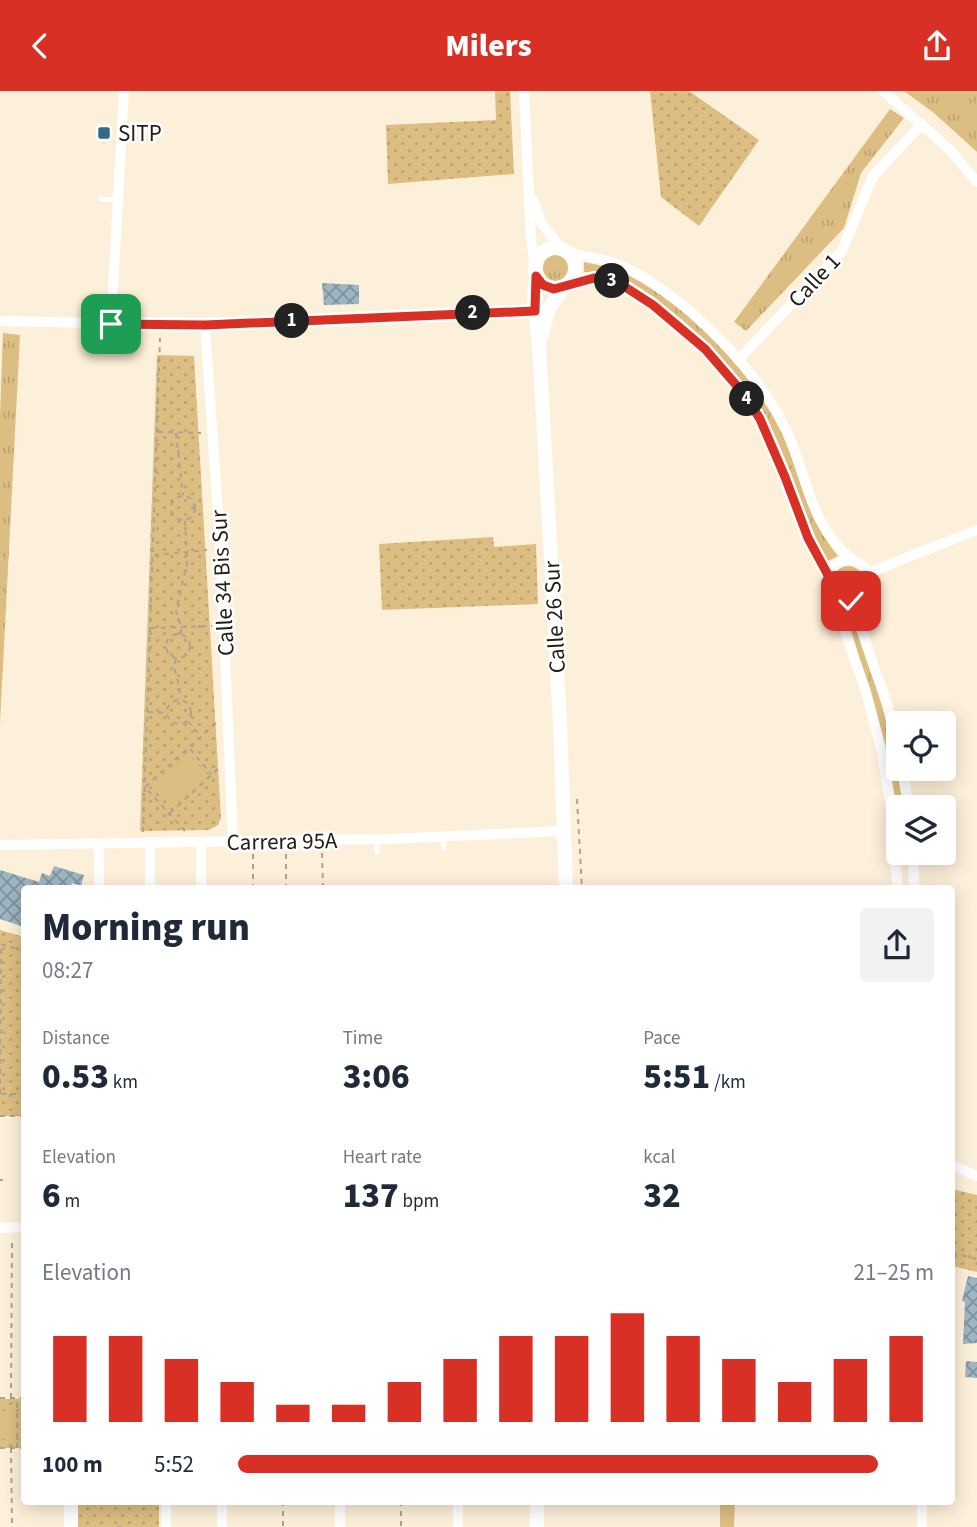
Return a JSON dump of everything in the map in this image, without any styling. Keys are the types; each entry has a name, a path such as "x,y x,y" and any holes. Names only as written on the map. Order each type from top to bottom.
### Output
{"street":[{"path":"111,324 124,91"},
{"name":"Calle 26 Sur","path":"524,91 560,723 566,885"},
{"path":"883,91 949,149 977,182"},
{"name":"Calle 1","path":"738,360 842,251 873,176 922,124"},
{"name":"Calle 26 Sur","path":"530,191 542,224 563,249"},
{"path":"889,711 859,622 863,596 869,585 868,573 862,564 838,549 825,531 786,430 769,400 738,360 688,311 639,275 611,262 563,249 547,249 537,259 536,271 548,287 594,278 607,279 633,291 705,349 744,394 760,419 808,538 828,575 828,582 872,711 895,833 897,885"},
{"path":"563,249 571,255 576,266 574,278 568,284"},
{"name":"Calle 26 Sur","path":"539,345 549,308 568,284"},
{"path":"0,321 205,325 535,311"},
{"name":"Calle 34 Bis Sur","path":"205,325 221,558 233,842"},
{"path":"868,573 977,530"},
{"path":"828,575 835,564 846,559 853,560"},
{"path":"833,594 845,601 863,596"},
{"name":"Carrera 95A","path":"0,845 99,844 147,838 201,843 377,840 564,831"},
{"path":"147,838 150,885"},
{"path":"201,843 201,885"},
{"path":"99,844 99,885"},
{"path":"914,865 915,885"},
{"path":"955,1166 977,1176"},
{"path":"0,1228 21,1227"},
{"path":"71,1505 72,1527"},
{"path":"166,1505 166,1527"},
{"path":"222,1505 222,1527"},
{"path":"340,1505 340,1527"},
{"path":"458,1505 458,1527"},
{"path":"537,1505 537,1527"},
{"path":"922,1505 922,1527"}],"lane":[{"path":"101,199 118,200"},
{"path":"443,836 444,848"},
{"path":"377,840 377,852"}],"path":[{"path":"147,838 145,787 160,336"},
{"path":"157,432 203,433"},
{"path":"176,433 183,496"},
{"path":"183,496 193,501 195,509 192,516 186,520 178,519 171,511 174,500 183,496"},
{"path":"181,634 176,602 183,584 187,552 186,520"},
{"path":"153,555 210,550"},
{"path":"150,628 214,625"},
{"path":"181,634 188,639 190,647 184,657 177,658 167,652 165,645 169,638 181,634"},
{"path":"177,658 174,668 180,684 179,699"},
{"path":"179,699 187,702 191,709 188,721 176,725 169,720 166,713 168,705 179,699"},
{"path":"147,712 166,713"},
{"path":"145,787 219,720"},
{"path":"188,721 200,737"},
{"path":"188,748 212,775"},
{"path":"170,814 222,765"},
{"path":"145,787 187,833"},
{"path":"322,853 323,885"},
{"path":"253,885 254,854"},
{"path":"286,854 286,885"},
{"path":"21,950 0,944 0,1094 21,1094"},
{"path":"0,1116 21,1115"},
{"path":"11,1398 12,1227"},
{"path":"955,1254 977,1259"},
{"path":"0,1398 21,1398"},
{"path":"17,1398 17,1448"},
{"path":"0,1448 21,1448"},
{"path":"11,1448 12,1527"},
{"path":"283,1505 283,1527"},
{"path":"401,1505 401,1527"}],"green space":[{"path":"495,91 510,91 514,174 388,184 386,125 496,120"},
{"path":"650,91 689,91 759,140 699,226 661,197"},
{"path":"904,91 977,91 977,152 934,113"},
{"path":"890,109 904,118 861,173 844,228 746,331 734,322"},
{"path":"556,255 565,259 569,268 565,277 556,281 547,277 543,268 547,259"},
{"path":"584,262 616,269 669,301 716,342 737,366 772,415 785,440 813,515 838,556 828,561 825,557 771,428 758,405 717,354 665,306 638,288 610,276 584,272"},
{"path":"3,333 20,335 0,724 0,415"},
{"path":"157,355 194,356 221,818 218,825 209,830 140,831"},
{"path":"493,537 494,547 536,544 538,604 382,610 379,544"},
{"path":"848,566 858,570 862,580 858,590 848,594 838,590 834,580 838,570"},
{"path":"857,605 861,638 886,721 886,753 845,608"},
{"path":"187,753 208,775 172,808 151,786"},
{"path":"892,781 898,781 901,795 895,795"},
{"path":"0,930 21,936 21,1116 0,1116"},
{"path":"955,1190 977,1195 977,1272 955,1267"},
{"path":"0,1399 21,1399 21,1448 0,1448"},
{"path":"0,1411 12,1411 12,1439 0,1439"},
{"path":"77,1505 159,1505 159,1527 77,1527"},
{"path":"720,1505 735,1505 734,1527 720,1527"}],"building":[{"path":"322,283 359,285 359,304 324,305"},
{"path":"54,866 84,875 81,885 21,885 21,926 0,919 0,870 39,882 42,873 50,876"},
{"path":"968,1276 977,1278 977,1343 963,1344 965,1302 962,1301"},
{"path":"966,1361 977,1362 977,1378 965,1377"}],"place":[{"name":"SITP","path":"104,133"}],"route":[{"path":"111,324 205,325 535,311 536,276 543,285 554,289 570,282 594,278 619,283 653,305 705,349 744,394 773,447 808,538 828,575 833,594 845,601 851,601"}]}
